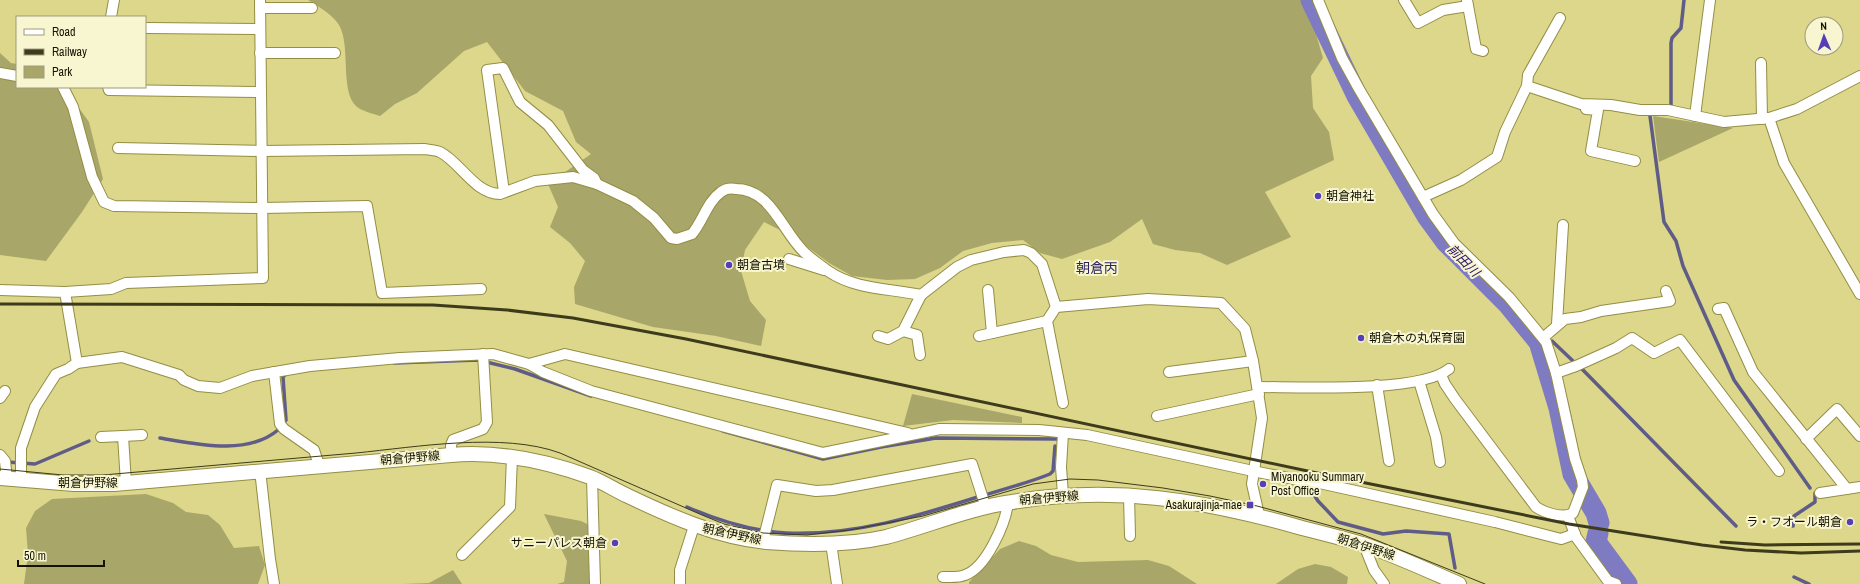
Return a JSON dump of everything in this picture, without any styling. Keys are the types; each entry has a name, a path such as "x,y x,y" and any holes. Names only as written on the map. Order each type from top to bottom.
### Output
{"main road":[{"name":"朝倉伊野線","path":"3,478 74,484 126,482 452,455 512,457 542,462 592,478 694,526 729,536 763,541 831,543 883,537 1008,502 1063,495 1129,496 1198,502 1259,515 1364,545 1459,584"}],"street":[{"path":"111,16 114,0"},
{"path":"1157,416 1258,390 1377,385 1419,381 1445,372 1455,399 1536,507 1543,512 1568,516 1573,514 1582,489 1556,373 1544,337 1509,297 1454,243 1444,230 1423,197 1342,58 1318,0"},
{"path":"1404,0 1418,23 1443,10 1468,3 1476,49 1483,51"},
{"path":"1695,116 1710,0"},
{"path":"0,290 65,292 111,289 126,284 263,278 260,4 312,8"},
{"path":"1423,197 1461,180 1496,157 1505,132 1526,89 1528,75 1560,18"},
{"path":"147,28 260,29"},
{"path":"260,53 335,53"},
{"path":"1761,63 1766,119 1784,163 1860,294"},
{"path":"504,192 487,70 503,68 520,102 548,125 583,170 594,178 597,184"},
{"path":"0,73 16,76"},
{"path":"1526,89 1581,104 1611,105 1640,110 1668,110 1724,122 1766,119 1797,108 1860,76"},
{"path":"64,88 73,107 92,177 104,202 114,206 263,208 367,206 382,293 481,289"},
{"path":"108,88 109,90 260,92"},
{"path":"1526,89 1578,109 1598,110 1591,151 1635,161"},
{"path":"118,148 262,151 425,149 440,152 479,186 494,194 548,178 574,177 597,184 633,201 654,218 671,238 677,239 692,234 713,200 722,191 732,188 744,189 765,201 804,253 828,271"},
{"path":"1557,324 1563,225"},
{"path":"878,336 888,339 903,331 921,295 957,267 971,260 1009,251 1024,250 1031,253 1042,264 1056,307 1048,321 1063,403"},
{"path":"789,259 828,271 862,286 921,295"},
{"path":"988,290 992,333"},
{"path":"1544,337 1557,324 1565,319 1581,317 1601,311 1670,301 1666,291"},
{"path":"65,292 77,363"},
{"path":"1056,307 1148,300 1220,303 1245,329 1253,361 1262,418 1252,484 1259,515"},
{"path":"1718,309 1724,308 1753,372 1847,489"},
{"path":"979,336 1048,321"},
{"path":"903,331 917,335 920,355"},
{"path":"1556,373 1576,366 1616,348 1632,338 1654,353 1680,340 1780,471"},
{"path":"452,455 451,445 453,440 483,429 487,422 483,354"},
{"path":"21,480 23,441 35,408 56,374 68,370 77,363 122,357 180,376 184,380 198,386 216,389 224,388 252,376 354,361 493,354 529,364 543,372 591,391 823,453 940,429 1063,432 1087,435 1254,468 1495,522 1561,539 1575,534"},
{"path":"529,364 565,354 910,434"},
{"path":"1169,372 1253,361"},
{"path":"274,372 280,424 284,429 314,450 319,465"},
{"path":"1419,381 1436,437 1440,462"},
{"path":"1377,385 1390,461"},
{"path":"1806,439 1837,409 1860,436"},
{"path":"1063,432 1061,467 1063,495"},
{"path":"102,437 142,435"},
{"path":"123,436 126,482"},
{"path":"462,555 510,507 512,457"},
{"path":"3,460 3,478"},
{"path":"763,541 777,485 816,491 833,490 972,464 986,508"},
{"path":"260,470 274,584"},
{"path":"592,478 595,584"},
{"path":"1820,493 1860,488"},
{"path":"1129,496 1130,536"},
{"path":"943,577 965,575 975,570 998,535 1007,514 1008,502"},
{"path":"1568,516 1575,534 1608,581 1616,584"},
{"path":"680,584 680,570 694,526"},
{"path":"831,543 837,584"},
{"path":"1364,545 1374,570 1384,584"}],"green space":[{"path":"308,0 1306,0 1323,58 1311,76 1313,108 1329,132 1334,160 1265,192 1291,237 1227,265 1200,253 1175,250 1153,244 1142,219 1110,242 1062,259 1040,253 1023,240 992,243 963,251 940,268 915,279 887,280 852,276 829,263 794,237 764,222 745,250 741,271 750,301 766,320 761,346 716,336 653,327 575,304 574,287 585,261 570,243 550,227 558,207 548,184 591,154 576,142 563,111 525,91 487,42 464,51 417,93 395,104 380,116 362,110 353,103 349,94 345,46 343,34 339,25 329,14"},
{"path":"0,53 11,63 16,64 16,88 65,88 89,122 103,179 82,212 46,261 0,255"},
{"path":"1653,116 1733,128 1659,162"},
{"path":"912,394 1022,417 1022,423 953,420 903,426"},
{"path":"146,494 173,503 186,512 208,515 220,525 234,548 259,546 265,565 258,584 24,584 28,554 26,528 35,511 52,499"},
{"path":"544,514 581,521 597,529 592,584 557,584 564,582 567,561"},
{"path":"1019,541 1036,546 1051,555 1078,562 1148,560 1169,566 1197,584 969,584 969,582 1000,549"},
{"path":"1315,564 1331,567 1348,577 1347,584 1276,584 1298,569"},
{"path":"453,570 462,584 403,584 429,583"}],"waterway":[{"name":"前田川","path":"1311,0 1357,96 1427,216 1446,242 1508,304 1539,342 1559,408 1573,474 1596,513 1599,523"},
{"path":"1671,105 1671,43 1672,38 1681,28 1684,0"},
{"path":"1650,116 1664,222 1676,241 1683,266 1734,380 1810,488"},
{"path":"1552,341 1573,361"},
{"path":"394,363 478,360 515,369 591,396"},
{"path":"1582,369 1736,526"},
{"path":"284,422 286,420 283,377 286,374"},
{"path":"160,438 205,445 237,446 266,438 278,430"},
{"path":"723,431 823,459 881,447 936,438 1058,439"},
{"path":"7,462 35,464 89,441"},
{"path":"687,507 711,517 748,528 773,532 811,533 861,528 933,511 1050,474 1053,471 1055,446"},
{"path":"1307,484 1318,501 1338,522 1383,534 1406,531 1449,534 1455,568"},
{"path":"1793,526 1794,516 1815,502 1815,493"},
{"name":"前田川","path":"1598,533 1596,542 1627,584"},
{"path":"1794,577 1809,584"}],"tram line":[{"path":"0,469 63,475 103,475 432,445 486,442 513,443 560,453 724,524 763,533 807,535 850,530 923,516 1033,484 1070,479 1098,480 1163,488 1257,506 1361,534 1485,584"}],"railway":[{"path":"0,304 433,305 507,310 573,318 686,339 1336,477 1569,524 1702,545 1745,550 1801,553 1860,551"},
{"path":"1721,542 1765,545 1860,544"}],"place":[{"name":"朝倉神社","path":"1318,196"},
{"name":"朝倉古墳","path":"729,265"},
{"name":"朝倉木の丸保育園","path":"1361,338"},
{"name":"Miyanooku Summary Post Office","path":"1263,484"},
{"name":"Asakurajinja-mae","path":"1250,505"},
{"name":"ラ・フオール朝倉","path":"1850,522"},
{"name":"サニーパレス朝倉","path":"615,543"}],"district":[{"name":"朝倉丙","path":"1097,268"}]}
